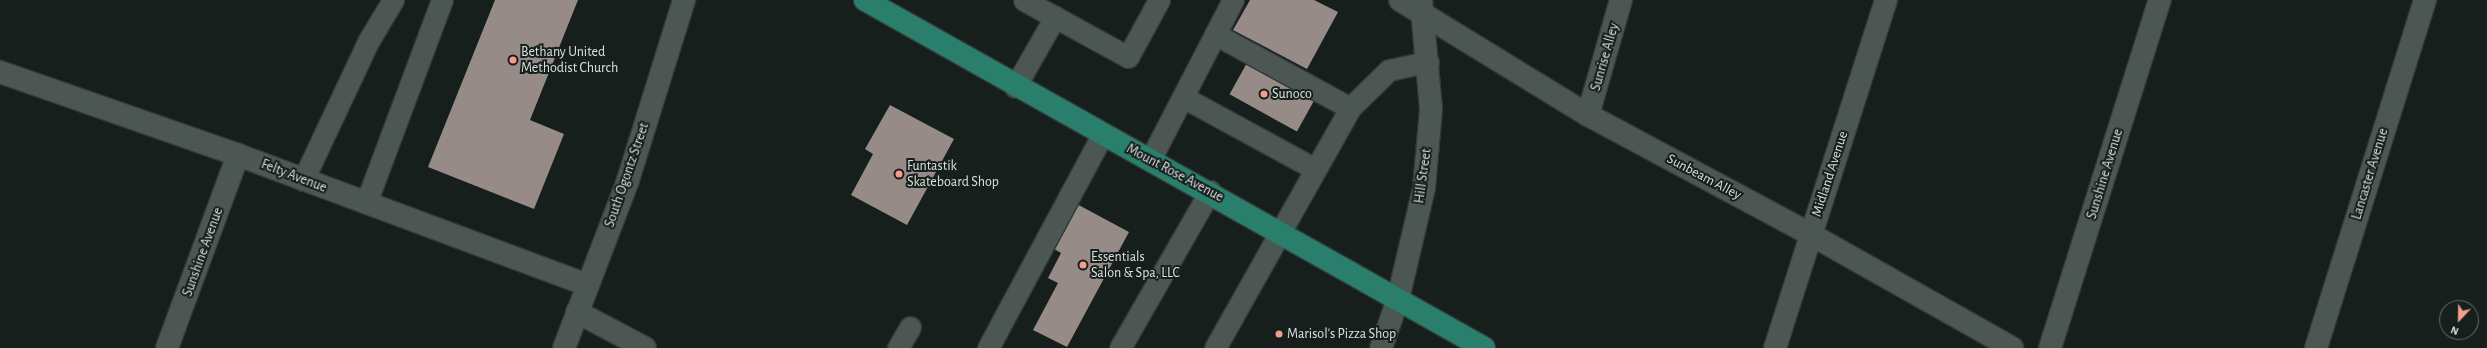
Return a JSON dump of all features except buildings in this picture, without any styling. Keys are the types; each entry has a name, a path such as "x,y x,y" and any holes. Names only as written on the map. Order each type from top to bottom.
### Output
{"main road":[{"name":"Mount Rose Avenue","path":"865,0 1015,87 1102,135 1210,191 1484,348"}],"street":[{"name":"South Ogontz Street","path":"564,348 576,312 628,180 684,0"},
{"name":"Sunbeam Alley","path":"1400,0 1422,6 1588,115 1810,234 2012,348"},
{"name":"Sunrise Alley","path":"1588,115 1621,0"},
{"name":"Midland Avenue","path":"1775,348 1810,234 1886,0"},
{"name":"Sunshine Avenue","path":"2050,348 2160,0"},
{"name":"Lancaster Avenue","path":"2316,348 2425,0"},
{"name":"Hill Street","path":"1381,348 1398,299 1424,188 1431,109 1422,6"},
{"name":"Felty Avenue","path":"0,72 238,155 587,285"},
{"name":"Sunshine Avenue","path":"167,348 238,155"},
{"path":"576,312 645,348"}],"lane":[{"path":"303,180 369,40 393,0"},
{"path":"366,203 442,0"},
{"path":"1024,0 1128,57 1160,0"},
{"path":"1150,160 1233,0"},
{"path":"1015,87 1054,17"},
{"path":"1215,34 1350,108"},
{"path":"1215,348 1350,108 1389,70 1428,62"},
{"path":"1182,97 1315,169"},
{"path":"988,348 1102,135"},
{"path":"1120,348 1210,191"},
{"path":"898,348 910,327"}],"place":[{"name":"Bethany United Methodist Church","path":"513,60"},
{"name":"Sunoco","path":"1264,94"},
{"name":"Funtastik Skateboard Shop","path":"899,174"},
{"name":"Essentials Salon & Spa, LLC","path":"1083,265"},
{"name":"Marisol's Pizza Shop","path":"1279,334"}]}
